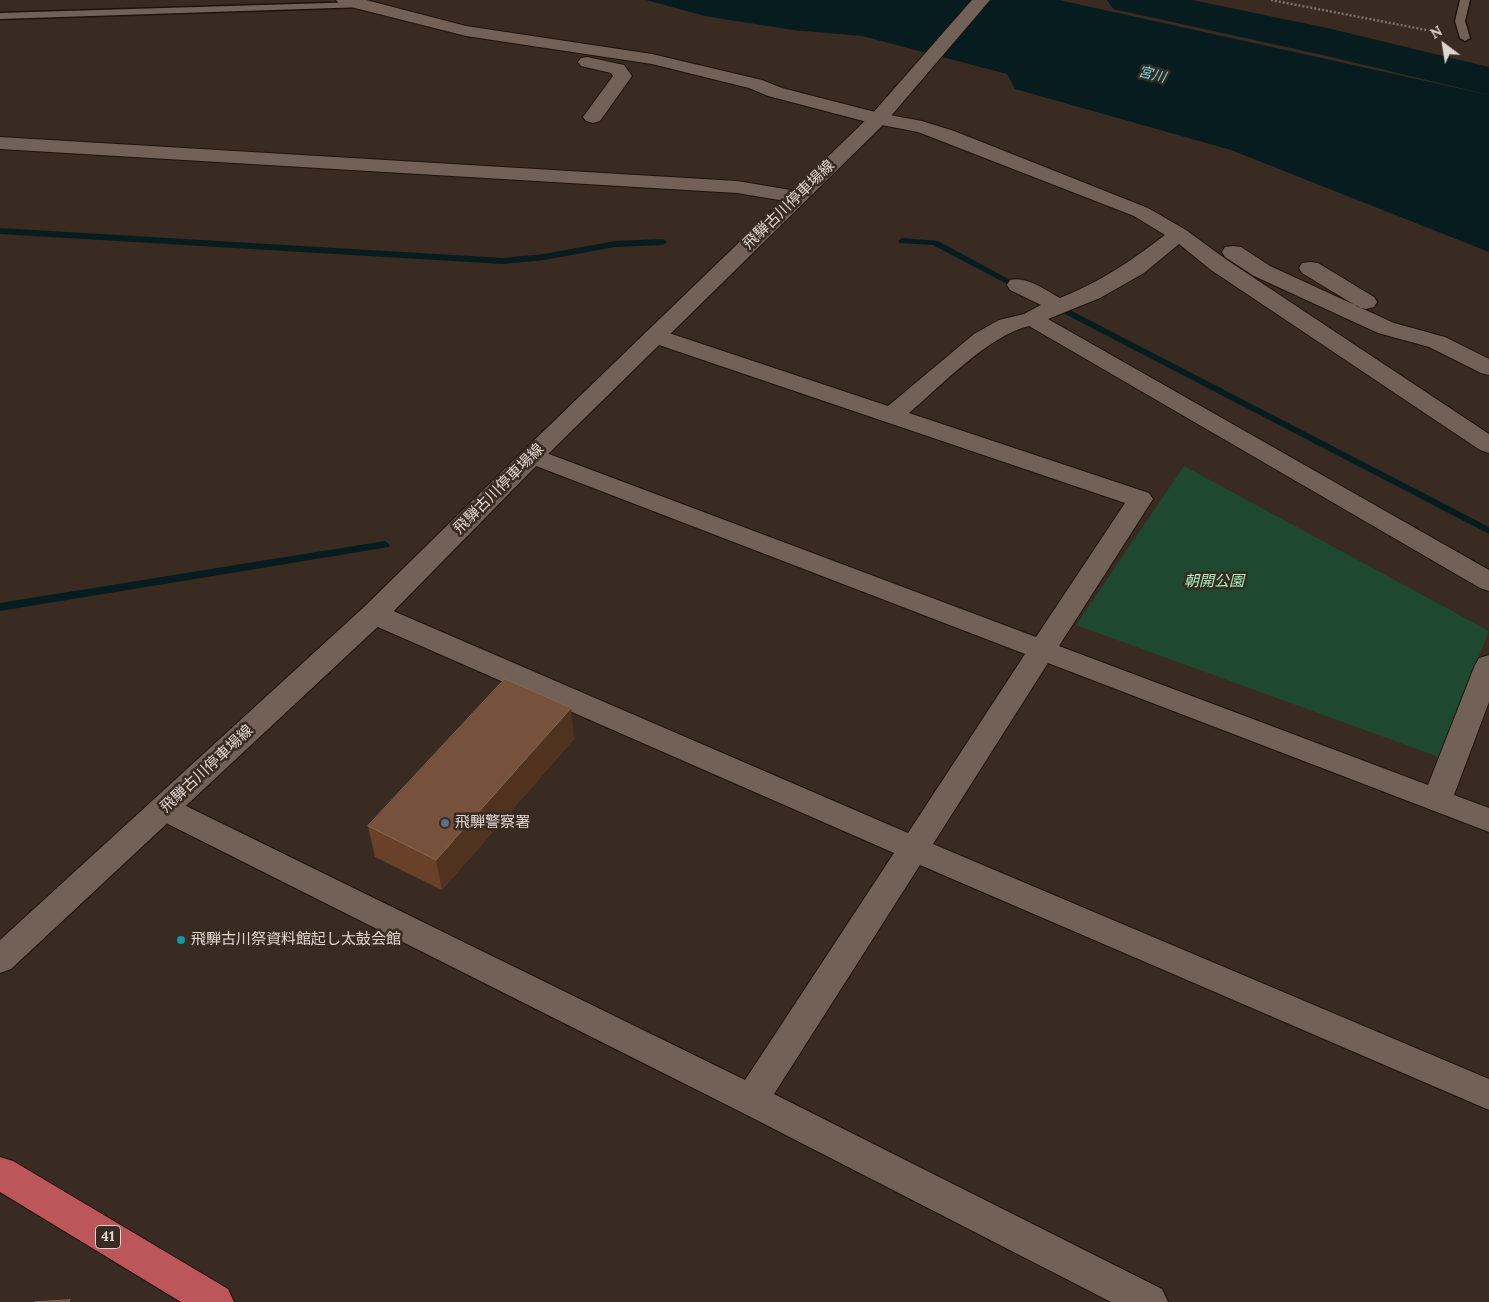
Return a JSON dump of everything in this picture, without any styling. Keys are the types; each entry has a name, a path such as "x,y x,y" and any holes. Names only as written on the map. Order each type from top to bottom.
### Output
{"highway":[{"name":"41","path":"0,1172 215,1302"}],"street":[{"name":"飛騨古川停車場線","path":"0,960 374,614 532,456 882,114 982,0"},
{"path":"353,2 466,32 569,45 652,59 755,84 775,92 882,114 947,135 1141,212 1180,234 1219,265 1489,445"},
{"path":"522,40 546,54 617,69 623,76 593,117"},
{"path":"0,143 737,187 797,196"},
{"path":"891,416 982,339 1007,325 1032,319 1092,293 1136,268 1180,234"},
{"path":"1180,234 1234,252 1262,271 1386,328 1436,342"},
{"path":"1310,268 1436,342 1489,368"},
{"path":"1018,285 1059,306"},
{"path":"1032,319 1489,582"},
{"path":"655,336 1140,499 912,848 752,1100"},
{"path":"532,456 1489,820"},
{"path":"374,614 912,848 1489,1095"},
{"path":"1437,800 1489,665"},
{"path":"165,809 752,1100 1149,1302"}],"lane":[{"path":"1465,0 1460,20 1465,38"},
{"path":"0,16 353,2"}],"path":[{"path":"1271,0 1465,38"}],"green space":[{"name":"朝開公園","path":"1184,466 1489,631 1439,757 1076,625"}],"water":[{"name":"宮川","path":"646,0 1059,0 1489,95 1489,252 1231,150 1015,89 1007,74 862,36 793,30 705,16"}],"building":[{"path":"505,679 571,708 436,860 368,826"},
{"path":"70,1300 69,1302 35,1302"}],"waterway":[{"path":"1129,0 1327,42 1489,81"},
{"path":"0,231 503,261 544,257 615,244 663,242"},
{"path":"902,241 935,243 1010,282"},
{"path":"1068,312 1489,531"},
{"path":"0,607 385,545"}],"place":[{"name":"飛騨警察署","path":"445,823"},
{"name":"飛騨古川祭資料館起し太鼓会館","path":"181,940"}]}
